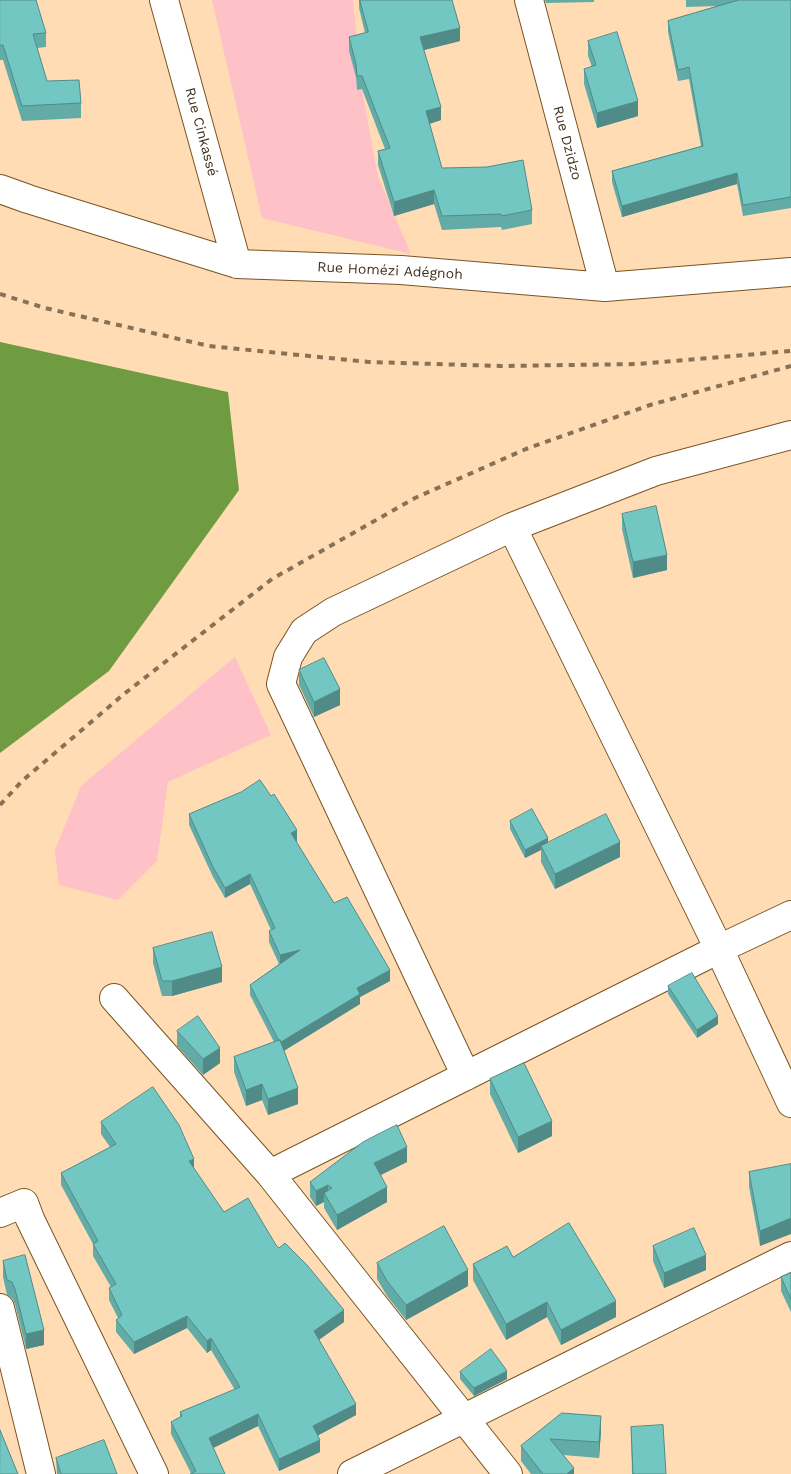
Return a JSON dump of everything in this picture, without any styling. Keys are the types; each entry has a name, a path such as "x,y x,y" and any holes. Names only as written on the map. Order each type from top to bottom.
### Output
{"street":[{"name":"Rue Cinkassé","path":"164,0 237,264"},
{"name":"Rue Dzidzo","path":"529,0 605,287"},
{"name":"Rue Homézi Adégnoh","path":"0,189 237,264 401,270 605,287 791,272"},
{"path":"466,1076 281,684 288,657 304,631 333,612 512,526 656,471 791,434"},
{"path":"512,526 719,949 791,1104"},
{"path":"270,1174 719,949 791,915"},
{"path":"114,998 270,1174 508,1474"},
{"path":"0,1213 24,1203 34,1228 154,1474"},
{"path":"352,1474 791,1256"},
{"path":"0,1308 4,1345 41,1474"}],"shaded area":[{"path":"212,0 353,0 362,90 378,177 411,254 262,218"},
{"path":"0,342 228,392 239,490 109,671 0,753"},
{"path":"235,657 271,735 168,782 157,861 118,900 59,885 55,850 81,786"}],"building":[{"path":"0,0 36,0 46,33 33,34 47,81 79,80 81,103 22,106 3,45 0,45"},
{"path":"360,0 452,0 460,28 420,37 441,107 426,111 442,168 487,167 523,160 532,210 502,216 501,214 442,216 434,190 394,202 378,151 390,148 362,76 357,76 349,37 368,32"},
{"path":"739,0 791,0 791,197 743,205 737,173 622,206 612,171 703,146 689,67 678,70 668,21"},
{"path":"617,32 638,101 597,113 584,69 596,65 588,41"},
{"path":"656,506 667,555 633,562 622,514"},
{"path":"324,658 340,689 314,702 299,670"},
{"path":"260,780 271,796 274,794 297,830 291,833 334,903 347,897 390,970 357,988 360,994 281,1042 250,985 300,950 280,955 269,931 275,928 250,874 225,888 213,867 189,814 241,792"},
{"path":"532,809 548,838 525,850 510,821"},
{"path":"606,814 620,842 555,874 541,846"},
{"path":"212,932 222,967 172,981 162,981 153,948"},
{"path":"692,973 718,1016 697,1030 668,986"},
{"path":"198,1016 220,1048 203,1059 177,1031"},
{"path":"280,1040 298,1088 268,1099 262,1084 246,1090 234,1057"},
{"path":"524,1063 552,1121 518,1137 490,1079"},
{"path":"153,1087 179,1125 194,1159 189,1161 224,1212 248,1198 276,1245 279,1248 285,1243 307,1265 344,1310 314,1331 356,1404 313,1426 320,1440 279,1459 258,1414 209,1438 225,1474 190,1474 196,1471 171,1422 182,1416 180,1412 240,1387 211,1338 207,1341 187,1316 134,1342 116,1320 122,1315 109,1288 116,1284 93,1244 98,1241 61,1173 116,1144 101,1122"},
{"path":"397,1125 407,1147 374,1163 387,1187 337,1215 324,1193 332,1188 328,1185 316,1191 310,1182 363,1142"},
{"path":"791,1164 791,1218 760,1231 749,1172"},
{"path":"569,1223 616,1301 561,1330 547,1302 506,1324 473,1264 507,1246 513,1257"},
{"path":"444,1226 468,1270 406,1305 387,1281 377,1263"},
{"path":"694,1228 706,1255 664,1273 653,1246"},
{"path":"25,1255 44,1330 26,1334 15,1289 12,1282 7,1280 3,1261"},
{"path":"791,1273 791,1299 781,1277"},
{"path":"491,1349 507,1371 474,1388 460,1372"},
{"path":"562,1413 601,1416 599,1442 550,1439 574,1468 567,1474 543,1474 521,1446"},
{"path":"663,1425 666,1474 633,1474 631,1427"},
{"path":"0,1430 18,1474 0,1474"},
{"path":"104,1440 117,1474 61,1474 56,1458"}],"railway":[{"path":"0,294 45,308 209,346 369,362 501,366 639,364 791,351"},
{"path":"0,805 22,781 124,694 272,579 415,498 526,449 650,405 791,366"}]}
